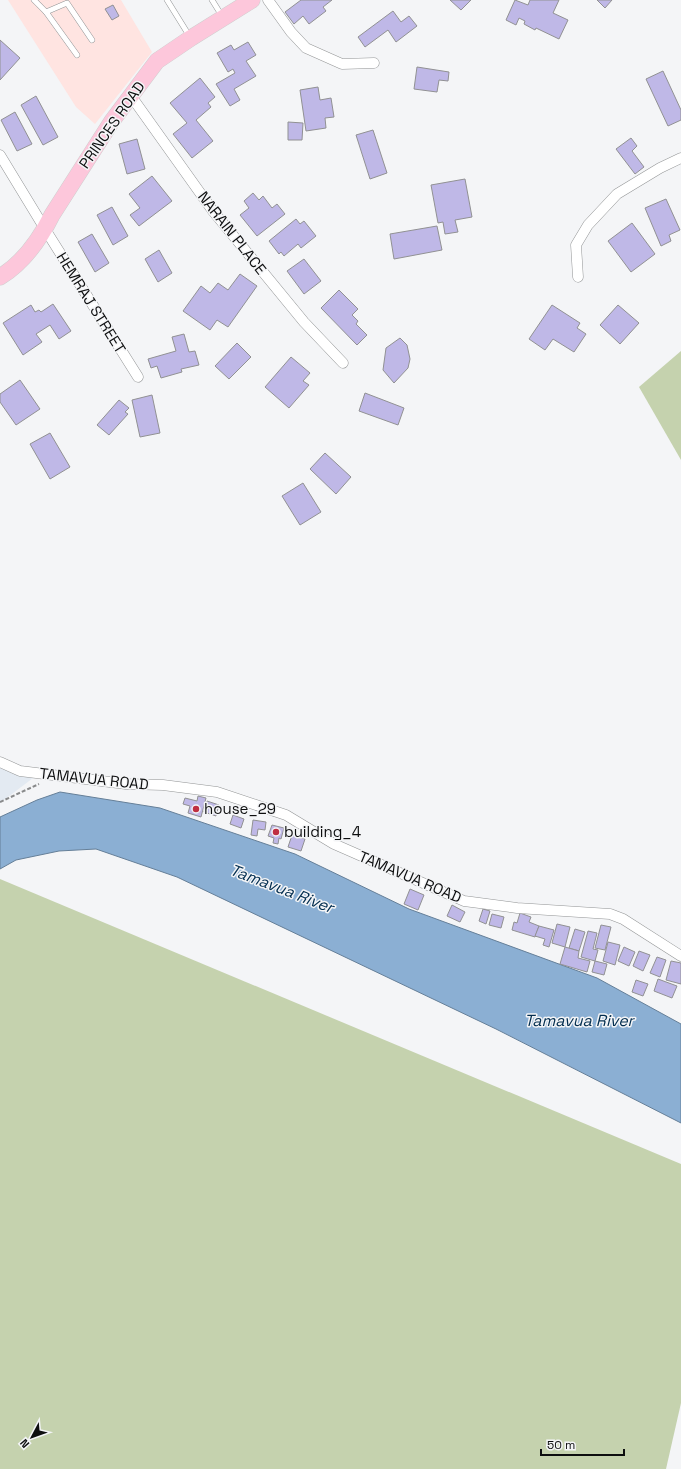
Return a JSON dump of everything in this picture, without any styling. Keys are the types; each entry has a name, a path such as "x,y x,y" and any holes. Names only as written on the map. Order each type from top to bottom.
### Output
{"main road":[{"name":"PRINCES ROAD","path":"0,277 25,256 45,230 52,215 106,132 157,61 252,0"}],"street":[{"path":"268,0 290,32 306,48 342,64 374,62"},
{"name":"NARAIN PLACE","path":"131,96 213,211 304,322 343,362"},
{"name":"HEMRAJ STREET","path":"0,155 45,230 138,377"},
{"path":"578,277 576,245 588,224 617,194 660,168 681,158"},
{"name":"TAMAVUA ROAD","path":"0,762 20,771 126,784 163,785 217,792 286,816 334,844 464,901 517,908 610,914 623,919 681,956"}],"lane":[{"path":"34,0 46,12 77,55"},
{"path":"167,0 191,38"},
{"path":"212,0 223,18"},
{"path":"46,12 67,3 92,40"}],"path":[{"path":"0,802 58,775"}],"shaded area":[{"path":"8,0 121,0 152,52 95,124 76,107"},
{"path":"0,757 37,775 0,803"}],"green space":[{"path":"681,351 681,460 639,387"},
{"path":"0,879 681,1164 681,1403 666,1469 0,1469"}],"water":[{"name":"Tamavua River","path":"60,792 160,808 295,854 409,909 597,978 681,1024 681,1123 496,1029 177,877 96,849 59,851 16,860 0,869 0,817 37,800"}],"building":[{"path":"301,0 332,0 323,7 326,11 309,24 303,16 294,24 285,12"},
{"path":"450,0 471,0 461,10"},
{"path":"515,0 528,5 530,0 559,0 553,13 568,20 559,39 536,28 535,30 524,24 525,21 519,18 516,25 506,20"},
{"path":"597,0 612,0 605,8"},
{"path":"113,5 119,16 112,20 105,9"},
{"path":"393,11 401,22 409,16 417,26 396,42 388,30 365,47 358,37"},
{"path":"0,40 20,58 0,80"},
{"path":"248,42 256,55 246,61 256,76 234,89 240,100 230,106 216,84 235,73 233,69 228,72 217,53 231,45 234,50"},
{"path":"417,67 449,72 448,81 439,80 437,92 414,89"},
{"path":"663,71 681,110 681,120 668,126 646,79"},
{"path":"200,78 215,97 208,103 211,107 196,120 213,141 192,158 173,134 187,123 170,103"},
{"path":"318,87 320,100 331,98 334,117 325,118 326,128 306,131 300,90"},
{"path":"36,96 58,137 43,145 21,105"},
{"path":"15,112 32,144 17,151 1,120"},
{"path":"288,122 303,123 302,140 288,140"},
{"path":"373,130 387,173 370,179 356,135"},
{"path":"631,138 637,146 632,151 644,167 635,174 616,149"},
{"path":"137,139 145,169 127,174 119,144"},
{"path":"152,176 172,201 139,226 130,215 140,208 129,194"},
{"path":"465,179 472,217 455,220 458,232 445,234 443,222 438,223 431,185"},
{"path":"253,193 259,200 263,196 272,208 277,204 285,214 257,236 240,215 249,208 244,201"},
{"path":"666,199 680,230 669,235 671,241 661,246 645,208"},
{"path":"112,207 128,236 113,245 97,215"},
{"path":"296,219 300,224 304,221 316,236 301,248 298,244 284,256 281,252 279,254 269,241"},
{"path":"632,223 655,254 631,272 608,241"},
{"path":"437,226 442,250 394,259 390,234"},
{"path":"92,234 109,263 95,272 78,242"},
{"path":"159,250 172,273 158,282 145,259"},
{"path":"304,259 321,281 304,294 287,271"},
{"path":"240,274 257,286 228,327 217,320 210,330 183,311 201,286 210,293 218,283 228,290"},
{"path":"339,290 358,309 352,315 358,321 356,324 367,335 357,345 321,308"},
{"path":"53,304 71,331 59,339 50,325 36,334 42,342 23,355 3,323 31,305 35,312 39,310 41,312"},
{"path":"552,305 580,323 577,328 586,334 574,352 553,339 545,350 529,339"},
{"path":"618,305 639,323 620,344 600,325"},
{"path":"184,334 189,352 195,351 199,365 181,369 182,372 161,378 157,366 151,368 148,359 176,351 172,337"},
{"path":"400,338 407,345 410,359 408,368 394,383 383,370 386,348"},
{"path":"237,343 251,357 229,379 215,366"},
{"path":"291,357 310,373 303,381 309,385 289,408 265,387"},
{"path":"20,380 40,409 16,425 0,402 0,394"},
{"path":"365,393 404,408 398,425 359,411"},
{"path":"152,395 160,433 140,437 132,400"},
{"path":"119,400 129,408 125,412 128,414 109,435 97,425"},
{"path":"50,433 70,467 50,479 30,444"},
{"path":"325,453 351,477 336,494 310,469"},
{"path":"303,483 321,512 300,525 282,496"},
{"name":"house_29","path":"198,796 206,798 201,817 188,813 190,806 183,804 185,798 197,801"},
{"path":"207,801 219,805 216,816 204,812"},
{"path":"233,815 244,819 241,828 230,824"},
{"path":"253,820 266,822 265,830 258,829 257,836 251,835"},
{"name":"building_4","path":"272,825 284,828 278,844 273,843 274,838 268,836"},
{"path":"292,835 305,839 301,851 288,847"},
{"path":"410,889 424,895 418,910 404,904"},
{"path":"452,905 465,912 460,922 447,916"},
{"path":"483,909 490,911 486,924 479,921"},
{"path":"520,913 531,917 529,922 539,926 535,937 512,930 514,922 517,923"},
{"path":"492,914 504,917 501,928 489,925"},
{"path":"557,924 570,927 565,947 552,943"},
{"path":"601,925 611,927 605,950 595,948"},
{"path":"539,926 554,930 549,947 543,945 545,939 535,936"},
{"path":"575,929 585,932 579,951 569,948"},
{"path":"588,931 597,933 593,949 598,950 595,961 581,957"},
{"path":"608,942 620,945 615,965 603,961"},
{"path":"565,947 579,951 578,958 590,961 587,972 560,964"},
{"path":"624,947 635,952 629,966 618,961"},
{"path":"639,951 650,955 643,971 633,966"},
{"path":"657,957 666,960 660,977 650,973"},
{"path":"595,961 607,964 604,975 592,972"},
{"path":"671,961 681,963 681,984 666,980"},
{"path":"658,979 677,986 672,998 654,991"},
{"path":"636,980 648,984 643,996 632,992"}],"place":[{"name":"house_29","path":"196,809"},
{"name":"building_4","path":"276,832"}]}
